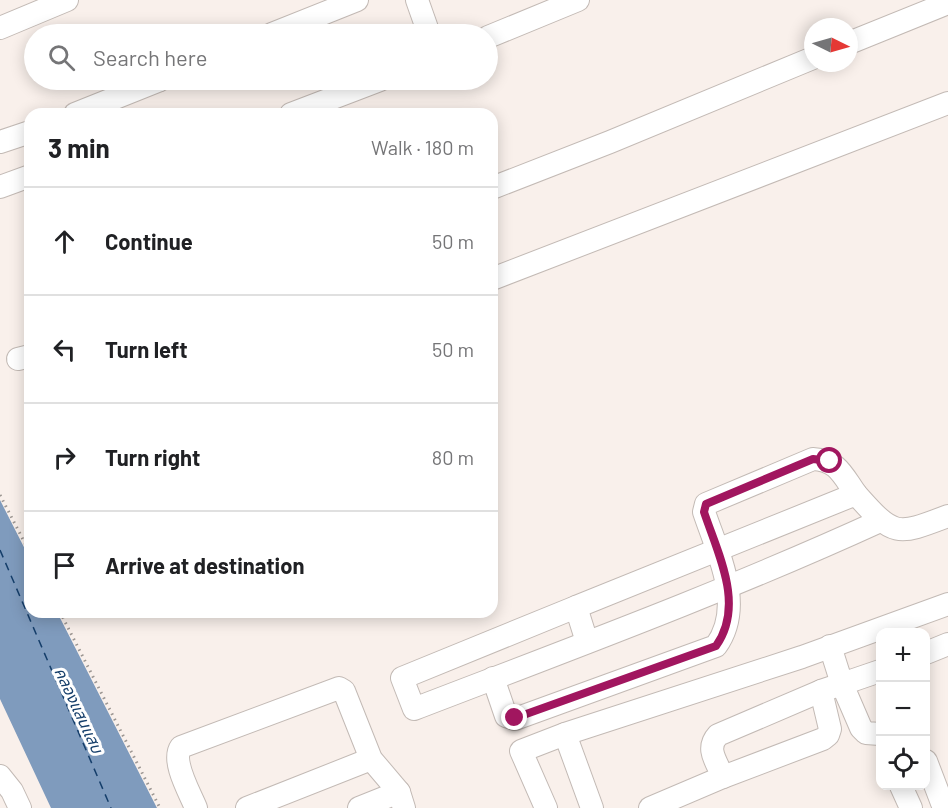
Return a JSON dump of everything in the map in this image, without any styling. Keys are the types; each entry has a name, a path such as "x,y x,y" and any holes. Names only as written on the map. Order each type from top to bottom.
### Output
{"street":[{"path":"0,28 66,0"},
{"path":"297,24 357,0"},
{"path":"417,0 425,24"},
{"path":"498,33 578,0"},
{"path":"858,39 948,3"},
{"path":"498,186 804,62"},
{"path":"90,108 135,90"},
{"path":"307,108 354,90"},
{"path":"498,277 948,103"},
{"path":"0,142 24,134"},
{"path":"0,188 24,178"},
{"path":"493,678 506,716 515,718 716,646 726,627 730,601 728,585 704,512 706,504 813,459 830,461 835,465 856,495 880,521 890,527 912,530 948,516"},
{"path":"856,495 717,549 402,678 414,708 587,642 808,553 880,521"},
{"path":"546,808 521,750 948,604"},
{"path":"576,607 587,642"},
{"path":"930,651 948,644"},
{"path":"650,808 823,739 828,735 831,688 830,646"},
{"path":"723,777 711,748 718,735 831,688 876,672"},
{"path":"196,808 176,757 181,747 339,688 344,692 371,759 402,800 359,808"},
{"path":"831,688 861,728 867,733 876,734"},
{"path":"565,734 592,808"},
{"path":"247,808 371,759"},
{"path":"930,772 946,808"},
{"path":"0,776 12,791 20,808"},
{"path":"903,790 911,808"}],"path":[{"path":"0,495 24,541"},
{"path":"63,618 160,808"}],"water":[{"name":"คลองแสนแสบ","path":"0,500 24,547 24,618 60,618 157,808 51,808 0,699"}],"ferry route":[{"path":"0,550 24,606"},
{"path":"29,618 111,808"}],"route":[{"path":"515,718 716,646 726,627 730,601 728,585 704,512 706,504 813,459 830,461"}]}
